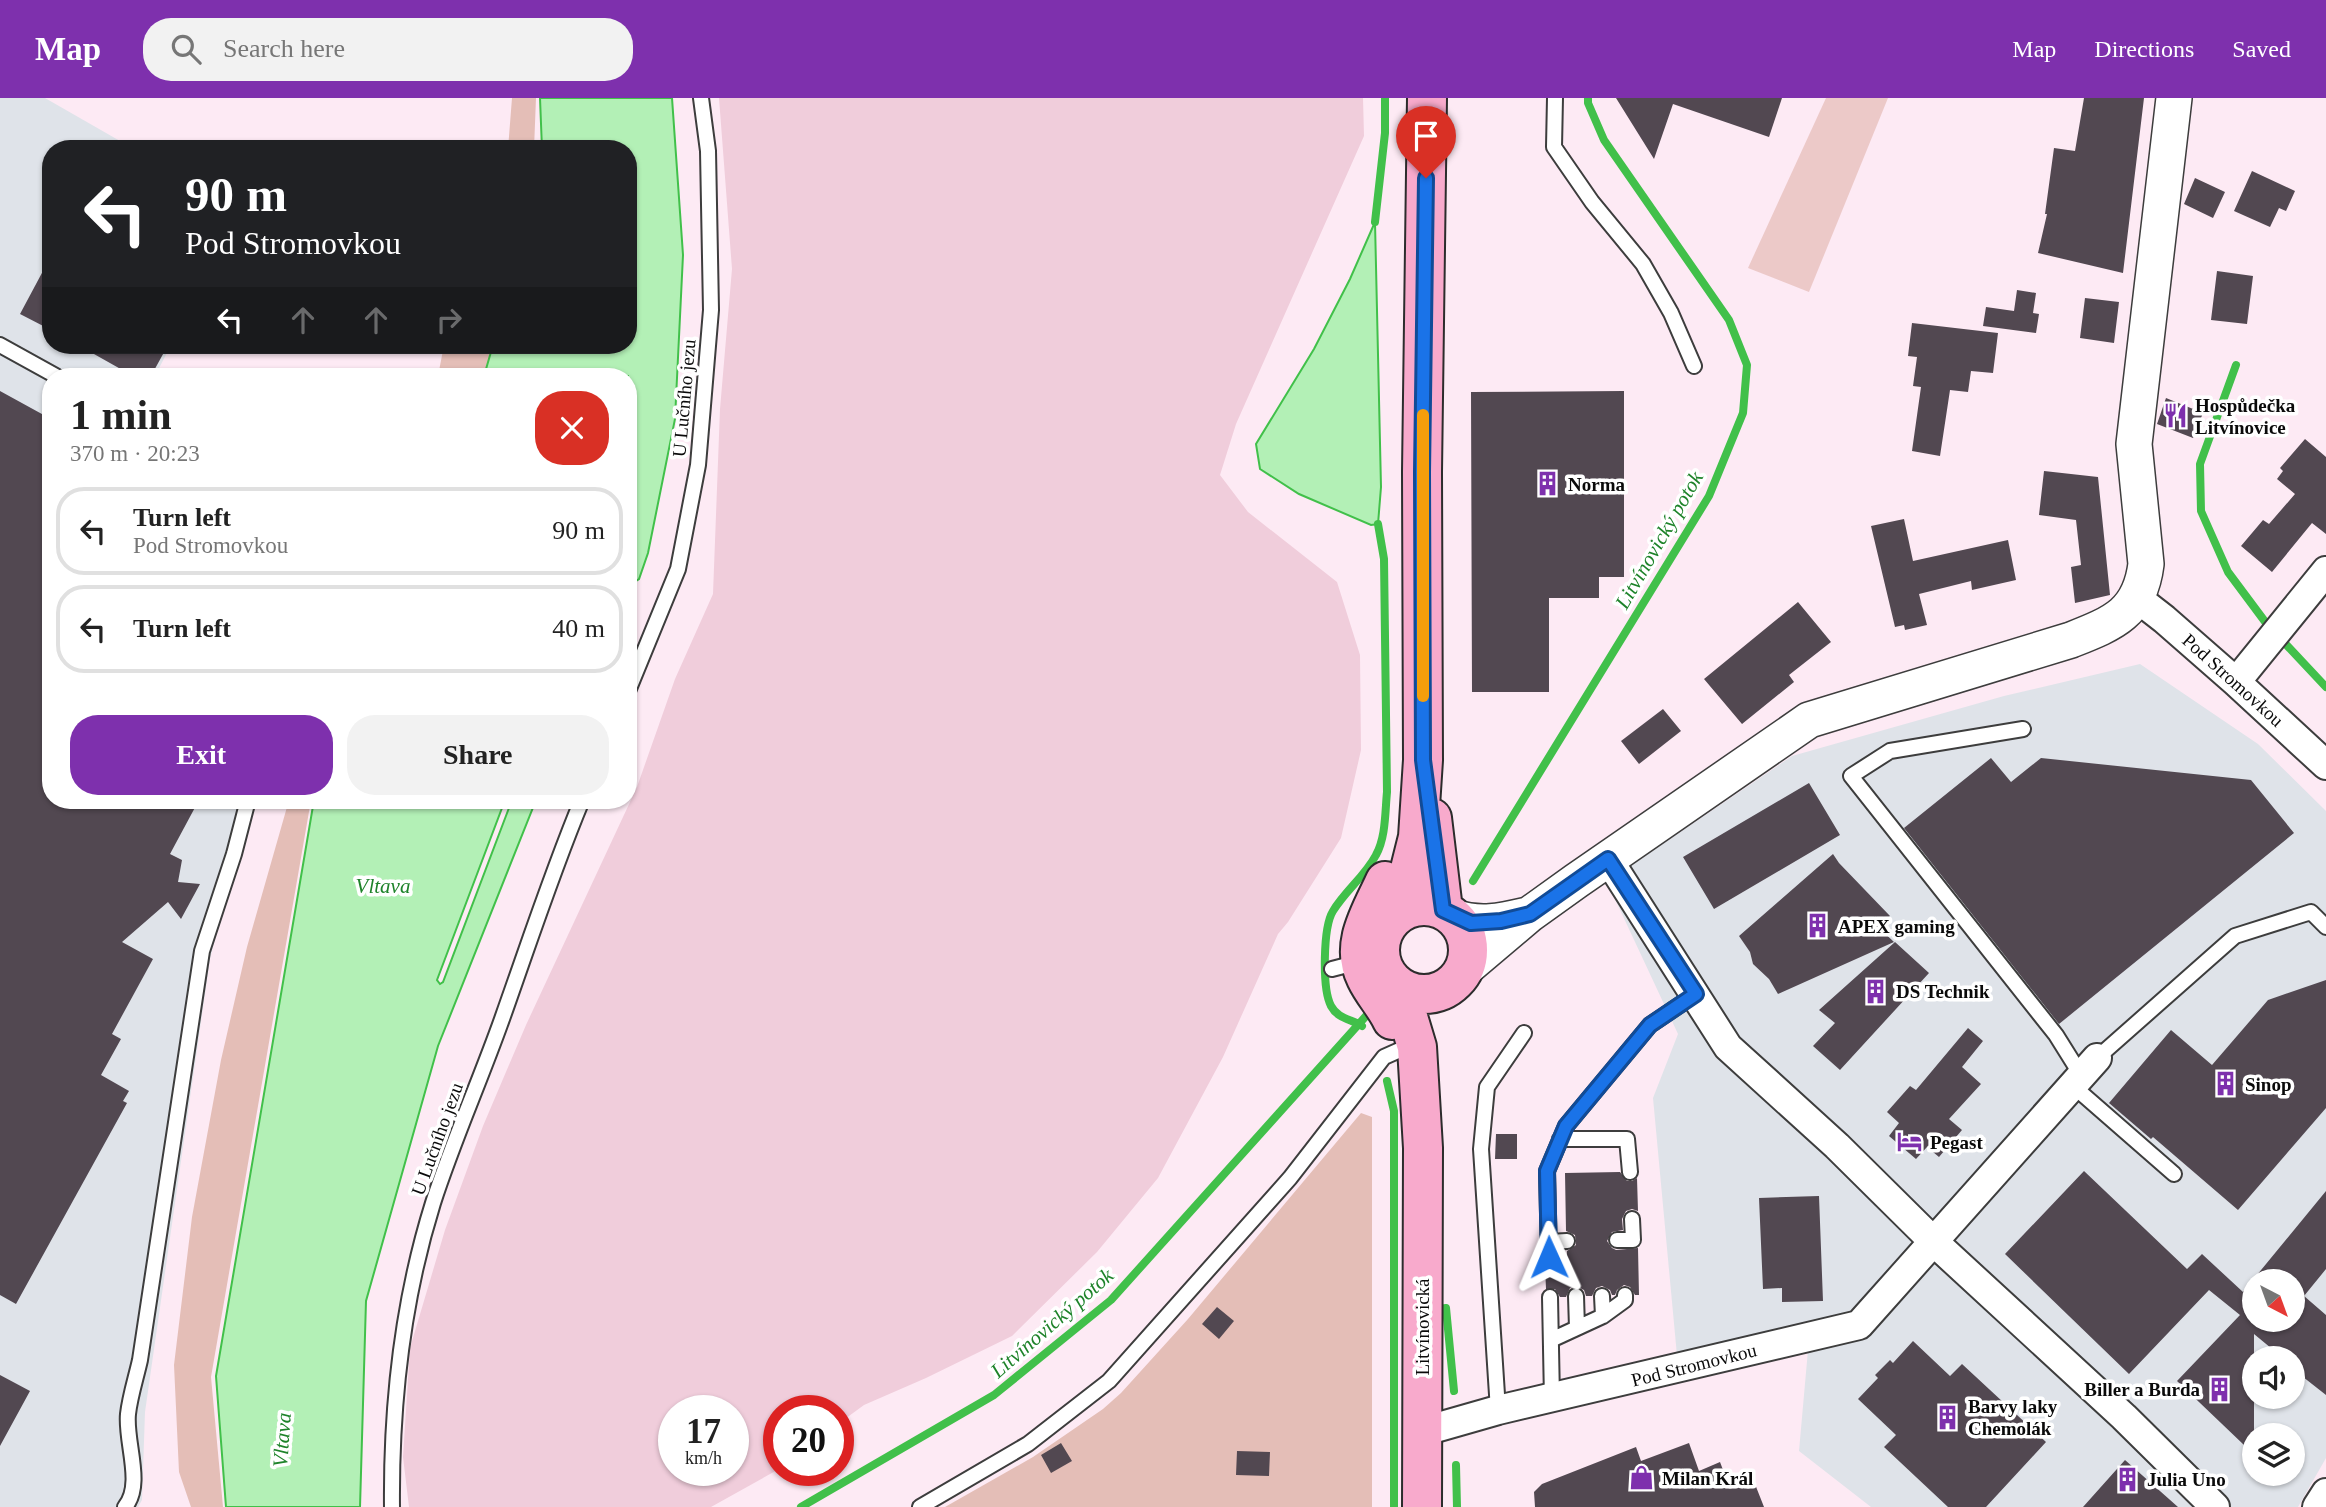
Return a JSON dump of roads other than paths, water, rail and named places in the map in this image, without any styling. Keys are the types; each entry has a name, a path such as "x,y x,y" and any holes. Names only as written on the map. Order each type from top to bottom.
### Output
{"main road":[{"path":"1361,970 1384,969 1380,958 1383,933 1406,885 1418,837 1423,760 1422,472 1427,98"},
{"path":"1423,760 1396,856 1361,934 1361,970 1392,1020 1402,1049 1423,1147"},
{"name":"Litvínovická","path":"1423,760 1449,913 1466,935 1468,946 1437,1028 1423,1147"},
{"path":"1390,922 1409,908 1420,906 1449,913"},
{"path":"1361,970 1412,993 1425,995 1457,978"},
{"name":"Litvínovická","path":"1361,970 1405,1007 1415,1038 1423,1147 1422,1507"}],"street":[{"path":"1457,978 1530,914 1809,720 2071,640 2109,625 2125,613 2137,598 2144,581 2146,564 2134,444 2174,98"},
{"path":"2236,682 2326,571"},
{"name":"Pod Stromovkou","path":"2137,598 2165,619 2326,765"},
{"path":"1608,859 1728,1046 1837,1146 1934,1242 2124,1417 2215,1507"},
{"path":"1449,913 1471,923 1485,923 1530,914"},
{"name":"Pod Stromovkou","path":"1421,1432 1498,1410 1859,1325 2083,1073"},
{"path":"2317,1507 2326,1493"}],"lane":[{"name":"U Lučního jezu","path":"637,669 678,569 698,466 711,310 708,151 701,98"},
{"path":"1555,98 1553,147 1592,202 1643,264 1671,313 1693,366"},
{"path":"0,345 42,368"},
{"path":"2023,729 1889,751 1851,776 2056,1035 2083,1073 2174,1174"},
{"path":"125,1507 131,1500 134,1485 128,1416 140,1360 202,951 246,809"},
{"name":"U Lučního jezu","path":"392,1507 392,1473 400,1378 408,1312 422,1243 433,1203 579,809"},
{"path":"2083,1073 2235,936 2311,912 2326,927"},
{"path":"1567,1241 1549,1249 1547,1171 1566,1126 1650,1025 1696,994"},
{"path":"1498,1410 1481,1149 1488,1087 1524,1033"},
{"path":"919,1507 1028,1444 1109,1381 1290,1178 1384,1057 1402,1049"},
{"path":"1560,1139 1627,1139 1630,1172"},
{"path":"1621,1245 1633,1240 1632,1219"},
{"path":"1551,1340 1603,1316 1625,1300 1625,1295"},
{"path":"1576,1296 1577,1328"},
{"path":"1602,1296 1603,1316"},
{"path":"1550,1297 1552,1399"}],"water":[{"path":"540,98 672,98 683,255 675,419 648,553 637,580 637,368 486,368 490,354 637,354 637,140 542,140"},
{"path":"1375,222 1381,487 1378,524 1371,525 1299,494 1260,469 1256,444 1314,349 1350,279"},
{"name":"Vltava","path":"312,809 502,809 437,980 440,984 509,809 532,809 438,1046 366,1301 360,1507 226,1507 216,1376"}],"waterway":[{"path":"1375,222 1385,133 1385,98"},
{"name":"Litvínovický potok","path":"1473,881 1709,496 1743,413 1747,365 1729,320 1604,140 1588,98"},
{"path":"2236,365 2200,464 2201,511 2228,572 2269,627"},
{"path":"1362,1026 1341,1016 1331,1006 1326,986 1325,958 1327,930 1333,911 1371,863 1382,840 1384,824 1387,792 1384,559 1378,524"},
{"path":"2279,637 2326,687"},
{"name":"Litvínovický potok","path":"801,1507 994,1395 1111,1300 1366,1016"},
{"path":"1387,1081 1394,1111 1394,1507"},
{"path":"1438,1309 1446,1308 1454,1391"},
{"path":"1456,1465 1457,1507"}],"place":[{"name":"Hospůdečka Litvínovice","path":"2175,416"},
{"name":"Norma","path":"1548,484"},
{"name":"APEX gaming","path":"1818,926"},
{"name":"DS Technik","path":"1876,991"},
{"name":"Sinop","path":"2225,1084"},
{"name":"Pegast","path":"1910,1142"},
{"name":"Biller a Burda","path":"2220,1389"},
{"name":"Barvy laky Chemolák","path":"1948,1417"},
{"name":"Milan Král","path":"1642,1478"},
{"name":"Julia Uno","path":"2127,1479"}]}
